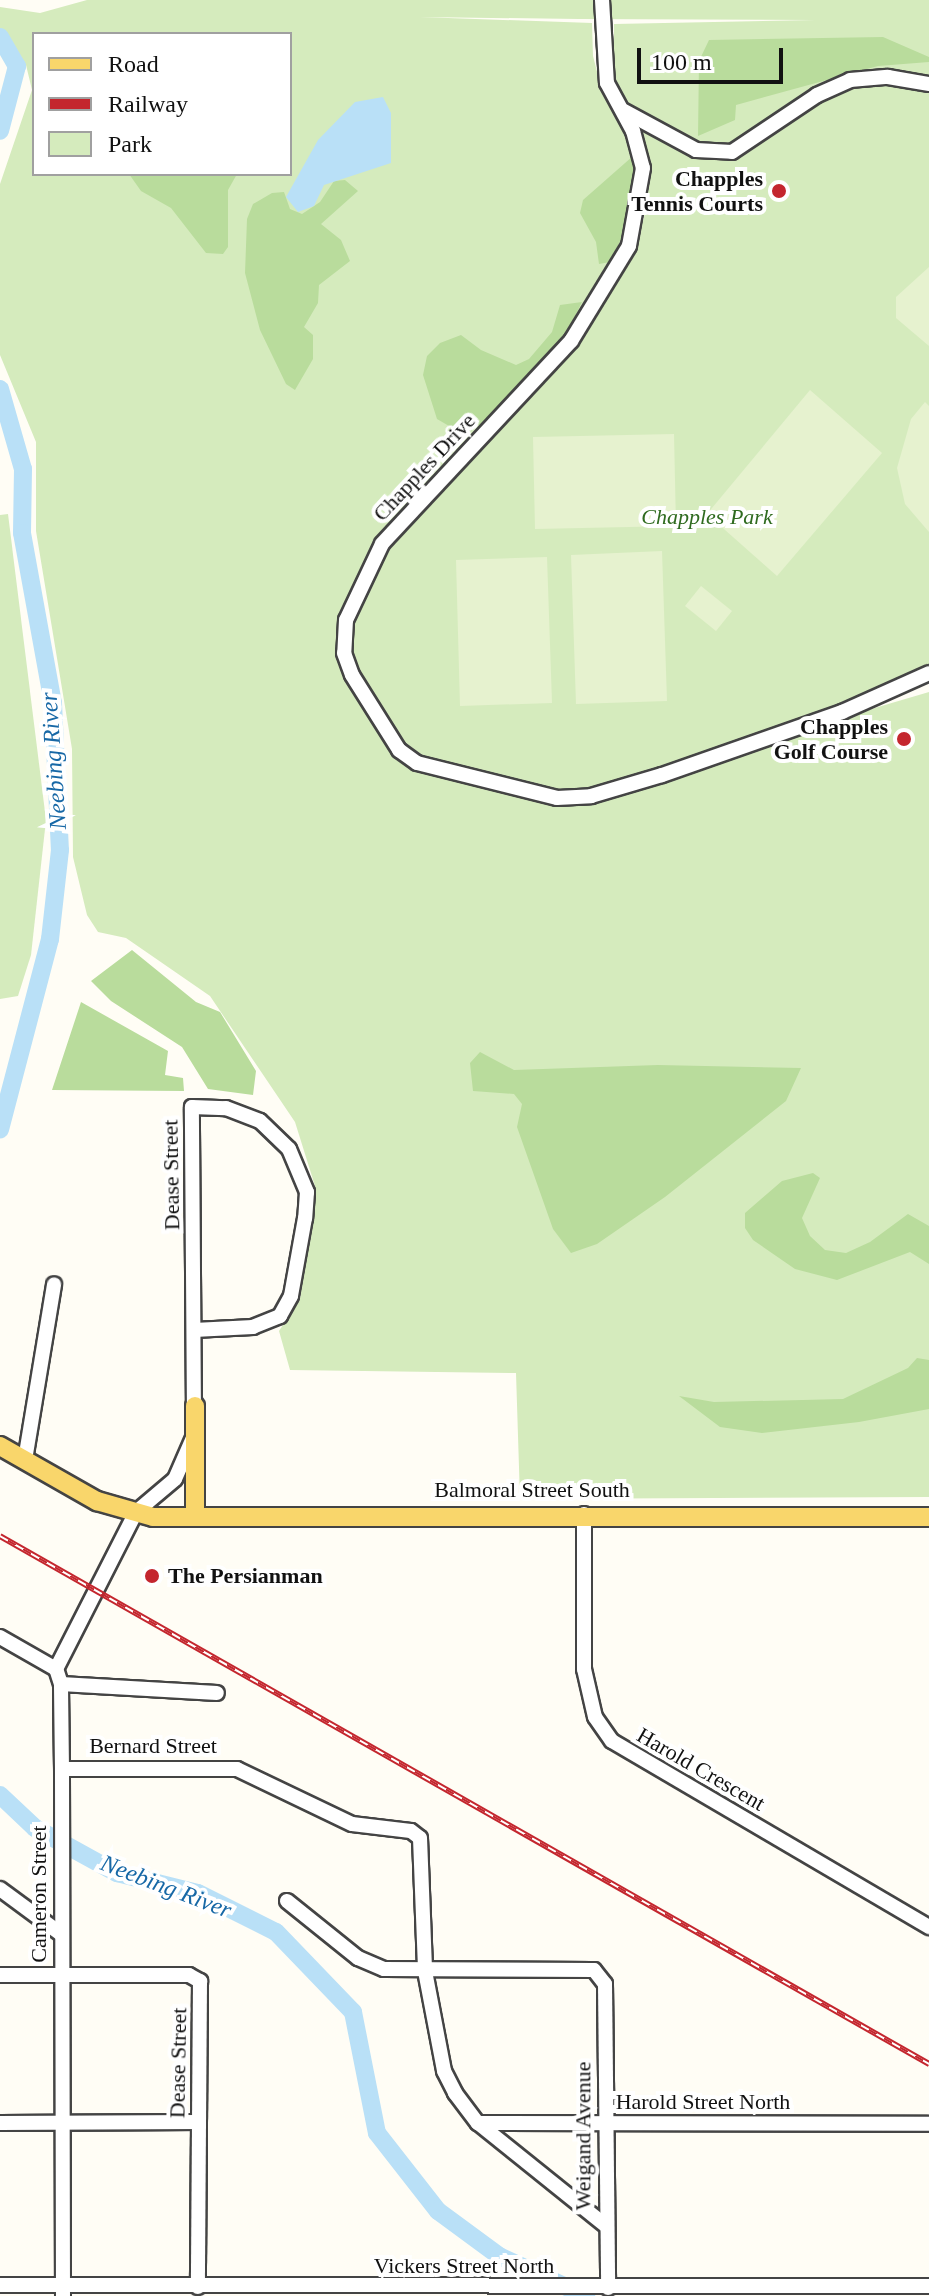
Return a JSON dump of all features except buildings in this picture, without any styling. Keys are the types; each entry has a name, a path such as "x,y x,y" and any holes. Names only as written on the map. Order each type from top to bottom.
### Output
{"main road":[{"path":"195,1406 195,1517"},
{"name":"Balmoral Street South","path":"0,1446 97,1501 136,1512 195,1517 584,1514 929,1517"}],"street":[{"name":"Chapples Drive","path":"602,0 607,83 624,111 641,152 644,185 625,255 571,341 382,544 346,620 344,653 352,675 399,750 417,763 557,798 591,796 662,775 842,712 929,673"},
{"path":"624,111 696,150 732,152 817,95 850,80 888,77 929,84"},
{"name":"Dease Street","path":"136,1512 175,1479 191,1446 195,1406 194,1330 192,1107 226,1108 260,1121 289,1149 307,1192 305,1218 291,1296 280,1316 253,1327 194,1330"},
{"path":"25,1460 54,1284"},
{"path":"0,1637 56,1669 136,1512"},
{"name":"Harold Crescent","path":"584,1514 584,1669 595,1717 612,1741 929,1927"},
{"name":"Cameron Street","path":"56,1669 61,1684 62,1769 63,2290"},
{"path":"61,1684 217,1693"},
{"name":"Bernard Street","path":"62,1769 227,1767 253,1773 352,1824 411,1831 420,1838 425,1971"},
{"path":"0,1889 61,1934"},
{"path":"287,1901 374,1967 425,1971 444,2071 478,2123 606,2226"},
{"name":"Weigand Avenue","path":"425,1971 578,1968 594,1970 605,1984 606,2226 601,2288"},
{"path":"0,1975 61,1975"},
{"name":"Dease Street","path":"61,1975 196,1977 201,1986 199,2122 203,2290"},
{"path":"0,2123 199,2122"},
{"name":"Harold Street North","path":"478,2123 929,2124"},
{"name":"Vickers Street North","path":"0,2285 63,2290 532,2291 929,2286"}],"green space":[{"name":"Chapples Golf Course","path":"87,0 929,0 929,667 758,736 592,791 550,791 425,761 403,745 356,672 348,648 350,629 377,563 425,488 395,517 362,565 338,627 336,649 348,681 405,762 429,774 553,803 929,692 929,1497 520,1499 516,1373 290,1370 279,1331 300,1299 315,1186 295,1122 210,996 126,938 98,932 87,915 73,857 72,749 36,531 36,442 0,355 0,184 32,90 26,65 17,66 0,37 0,7 40,13","holes":["420,17 816,20 614,24 614,89 627,105 648,167 644,218 616,282 555,353 615,262 628,232 638,163 625,128 603,95 593,56 592,23"]},
{"path":"883,37 929,57 929,62 878,66 736,105 735,120 698,136 699,61 709,40"},
{"path":"633,156 636,187 626,229 610,262 599,264 596,242 580,213 583,200"},
{"path":"130,176 236,176 228,190 228,247 223,254 206,253 171,208 141,191"},
{"path":"345,180 358,191 321,224 341,240 350,261 319,285 318,303 304,327 313,335 313,359 295,390 286,384 260,330 245,273 247,219 253,204 272,193 284,192 290,209 302,214 320,202 334,181"},
{"path":"929,267 929,346 896,318 896,297"},
{"path":"582,302 567,332 492,417 471,431 456,430 437,419 423,375 427,356 440,343 461,335 481,350 516,365 529,359 552,332 560,305"},
{"path":"810,390 882,453 777,576 707,514"},
{"path":"925,402 929,406 929,532 905,504 897,468 911,419"},
{"path":"674,434 676,526 535,529 533,437"},
{"path":"8,514 46,820 31,955 18,996 0,999 0,515"},
{"path":"662,551 667,701 576,704 571,555"},
{"path":"547,557 552,703 460,706 456,560"},
{"path":"701,586 732,611 716,631 685,606"},
{"path":"132,950 196,1002 220,1012 256,1071 253,1095 208,1089 182,1047 111,1001 91,981"},
{"path":"81,1002 168,1051 165,1075 183,1078 184,1091 52,1090"},
{"path":"480,1052 514,1070 658,1065 801,1068 786,1101 665,1197 597,1244 571,1253 553,1229 517,1127 522,1104 514,1094 473,1091 470,1063"},
{"path":"813,1173 820,1178 802,1218 810,1236 825,1250 846,1253 870,1242 908,1214 929,1226 929,1264 910,1252 837,1280 795,1269 753,1240 745,1228 745,1213 782,1181"},
{"path":"917,1358 929,1360 929,1409 859,1422 762,1433 720,1427 679,1396 714,1402 843,1399 908,1368"}],"water":[{"path":"383,97 391,113 391,163 324,185 314,206 298,212 286,197 318,140 355,102"}],"waterway":[{"name":"Neebing River","path":"0,37 17,66 0,131"},
{"name":"Neebing River","path":"0,389 23,469 22,533 53,703 60,850 50,939 0,1130"},
{"name":"Neebing River","path":"0,1795 35,1828 117,1873 198,1893 276,1932 353,2012 377,2133 438,2211 499,2256 586,2296"}],"railway":[{"path":"0,1536 929,2064"}],"place":[{"name":"Chapples Tennis Courts","path":"779,191"},
{"name":"Chapples Golf Course","path":"904,739"},
{"name":"The Persianman","path":"152,1576"}],"park label":[{"name":"Chapples Park","path":"707,517"}]}
